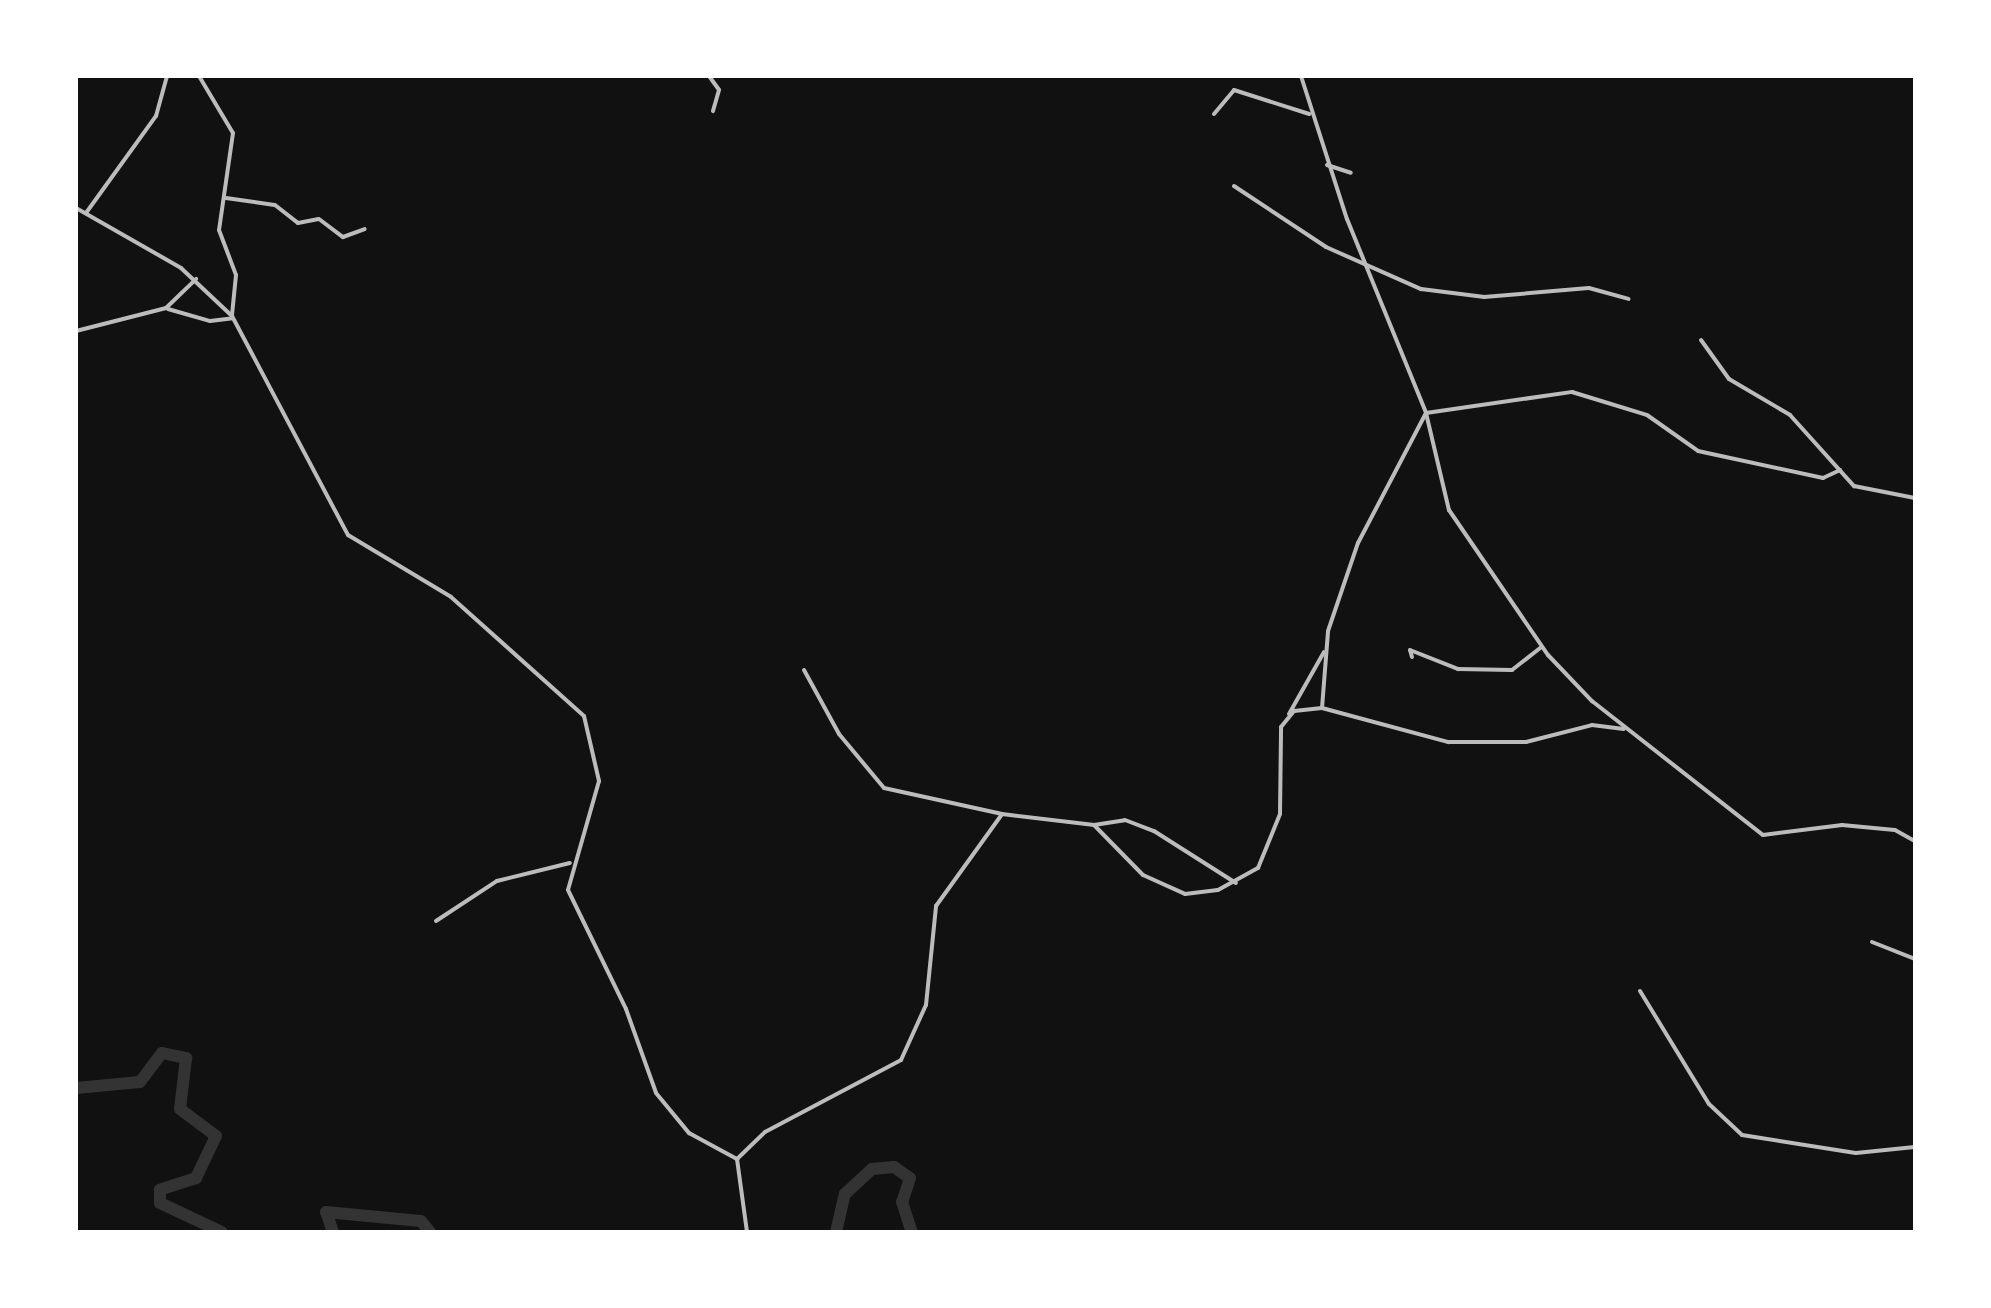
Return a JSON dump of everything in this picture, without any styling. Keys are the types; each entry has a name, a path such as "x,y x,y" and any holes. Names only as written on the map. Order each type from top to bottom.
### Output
{"street":[{"path":"86,213 156,116 167,76"},
{"path":"199,76 233,133 219,230 236,275 233,317"},
{"path":"709,76 719,90 713,111"},
{"path":"1301,76 1327,165 1426,413 1455,521 1541,647 1626,729 1770,838 1842,825 1895,830 1915,841"},
{"path":"1214,114 1234,90 1310,114"},
{"path":"1327,165 1351,173"},
{"path":"1234,186 1370,270 1421,289 1484,297 1589,288 1629,299"},
{"path":"226,198 275,205 298,223 319,219 343,237 365,229"},
{"path":"76,208 196,279 233,317 348,535 471,613 590,726 599,787 571,863 568,890 626,1009 652,1087 689,1133 737,1159"},
{"path":"76,331 166,308 196,279"},
{"path":"166,308 210,321 233,317"},
{"path":"1701,340 1729,379 1790,415 1811,447 1840,470 1854,486 1915,498"},
{"path":"1426,413 1572,392 1647,415 1698,451 1823,478 1840,470"},
{"path":"1094,825 1129,865 1172,891 1199,893 1236,883 1258,868 1277,831 1280,732 1325,650 1358,543 1426,413"},
{"path":"1412,657 1410,650 1458,669 1512,670 1541,647"},
{"path":"1322,708 1325,650"},
{"path":"804,670 839,734 884,788 1002,814 1094,825 1125,820 1154,831 1236,883"},
{"path":"1288,716 1322,708 1448,742 1526,742 1592,725 1626,729"},
{"path":"737,1159 778,1124 901,1060 926,1005 936,906 1002,814"},
{"path":"436,921 508,876 571,863"},
{"path":"1872,942 1915,959"},
{"path":"1640,991 1709,1104 1742,1135 1856,1153 1915,1147"},
{"path":"737,1159 747,1232"}],"waterway":[{"path":"76,1088 140,1082 162,1053 186,1058 180,1109 216,1136 196,1178 160,1190 160,1203 222,1232"},
{"path":"836,1232 845,1194 872,1169 894,1167 910,1178 902,1202 912,1232"},
{"path":"333,1232 326,1212 421,1221 430,1232"}]}
